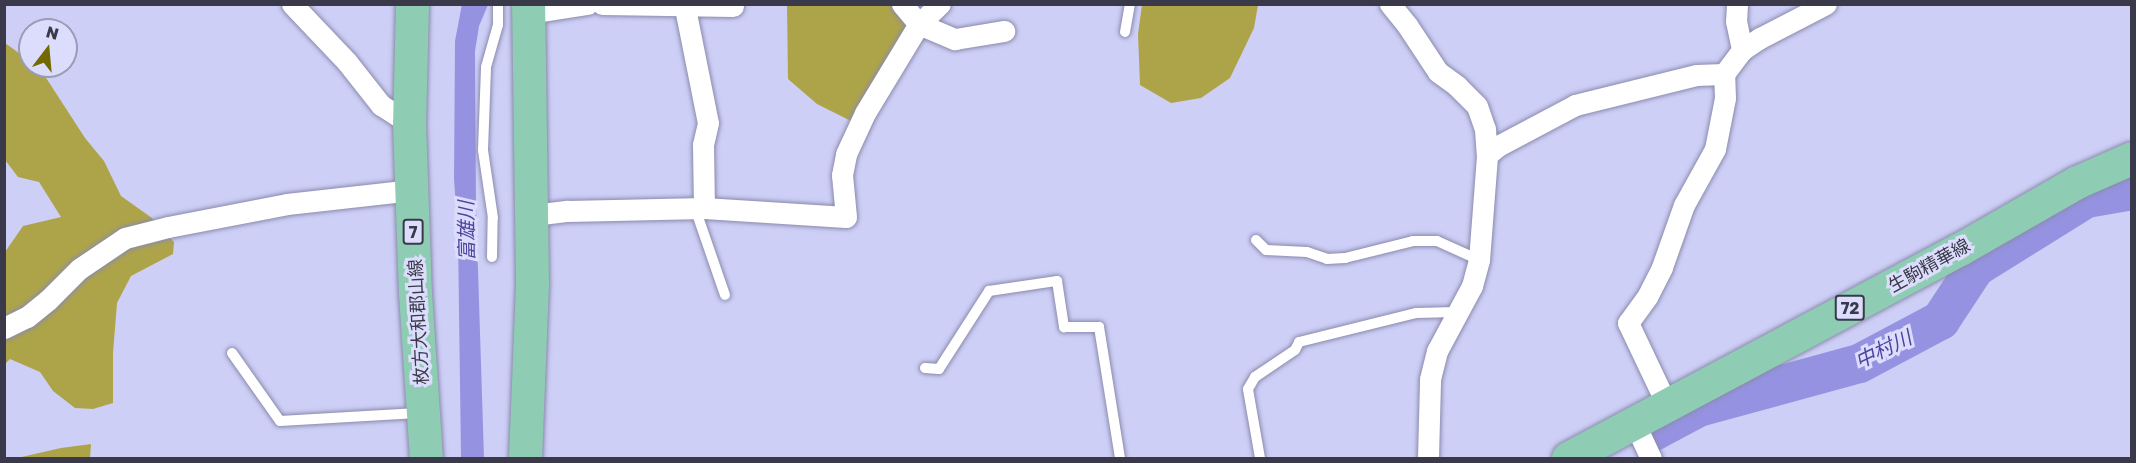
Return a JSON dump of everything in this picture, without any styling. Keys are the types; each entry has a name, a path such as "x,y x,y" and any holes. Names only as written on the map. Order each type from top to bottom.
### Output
{"main road":[{"name":"枚方大和郡山線","path":"412,4 409,123 426,459"},
{"path":"518,7 533,215 525,459"},
{"name":"生駒精華線","path":"1568,459 1960,249 2077,182 2132,158"}],"street":[{"path":"292,4 347,62 381,105 409,123"},
{"path":"518,7 587,4"},
{"path":"602,4 733,6"},
{"path":"902,4 919,24 955,39 1004,31"},
{"path":"533,215 568,211 699,208 846,217 842,175 846,154 865,112 919,24 940,4"},
{"path":"1390,4 1438,72 1457,86 1477,106 1485,129 1487,155 1479,260 1472,286 1437,351 1430,379 1428,459"},
{"path":"1737,4 1736,21 1742,50"},
{"path":"1667,405 1628,323 1648,295 1662,267 1684,205 1715,149 1725,98 1724,74 1742,50 1760,38 1826,4"},
{"path":"681,6 708,123 703,145 699,208"},
{"path":"1487,155 1498,146 1575,105 1696,75 1724,74"},
{"path":"4,328 27,317 79,269 125,238 168,227 287,204 412,190"},
{"path":"1634,423 1651,459"}],"lane":[{"path":"1125,32 1130,4"},
{"path":"492,257 493,218 483,150 486,68 498,25 518,7"},
{"path":"699,208 725,295"},
{"path":"1256,240 1266,250 1307,252 1327,259 1344,258 1413,241 1437,241 1479,260"},
{"path":"925,368 939,369 989,291 1057,281 1064,327 1099,327 1120,459"},
{"path":"1260,459 1248,389 1255,376 1295,350 1299,342 1416,313 1456,312"},
{"path":"232,353 280,421 423,413"}],"shaded area":[{"path":"1142,4 1258,5 1254,28 1230,78 1201,98 1171,103 1140,85 1138,34"},
{"path":"787,5 918,5 853,122 817,104 788,79"},
{"path":"5,43 18,52 18,78 46,78 85,138 104,161 121,196 152,218 174,242 173,254 131,276 117,303 113,353 113,403 93,409 75,408 53,391 40,372 10,359 5,364 5,252 23,226 61,217 39,182 18,177 5,160"},
{"path":"91,444 90,458 17,458 61,448"}],"water":[{"name":"富雄川","path":"462,4 488,5 479,26 475,51 476,207 484,458 461,458 458,237 454,179 455,41"}],"waterway":[{"name":"中村川","path":"1653,431 1698,407 1859,363 1940,320 1975,267 2086,198 2132,190"}]}
